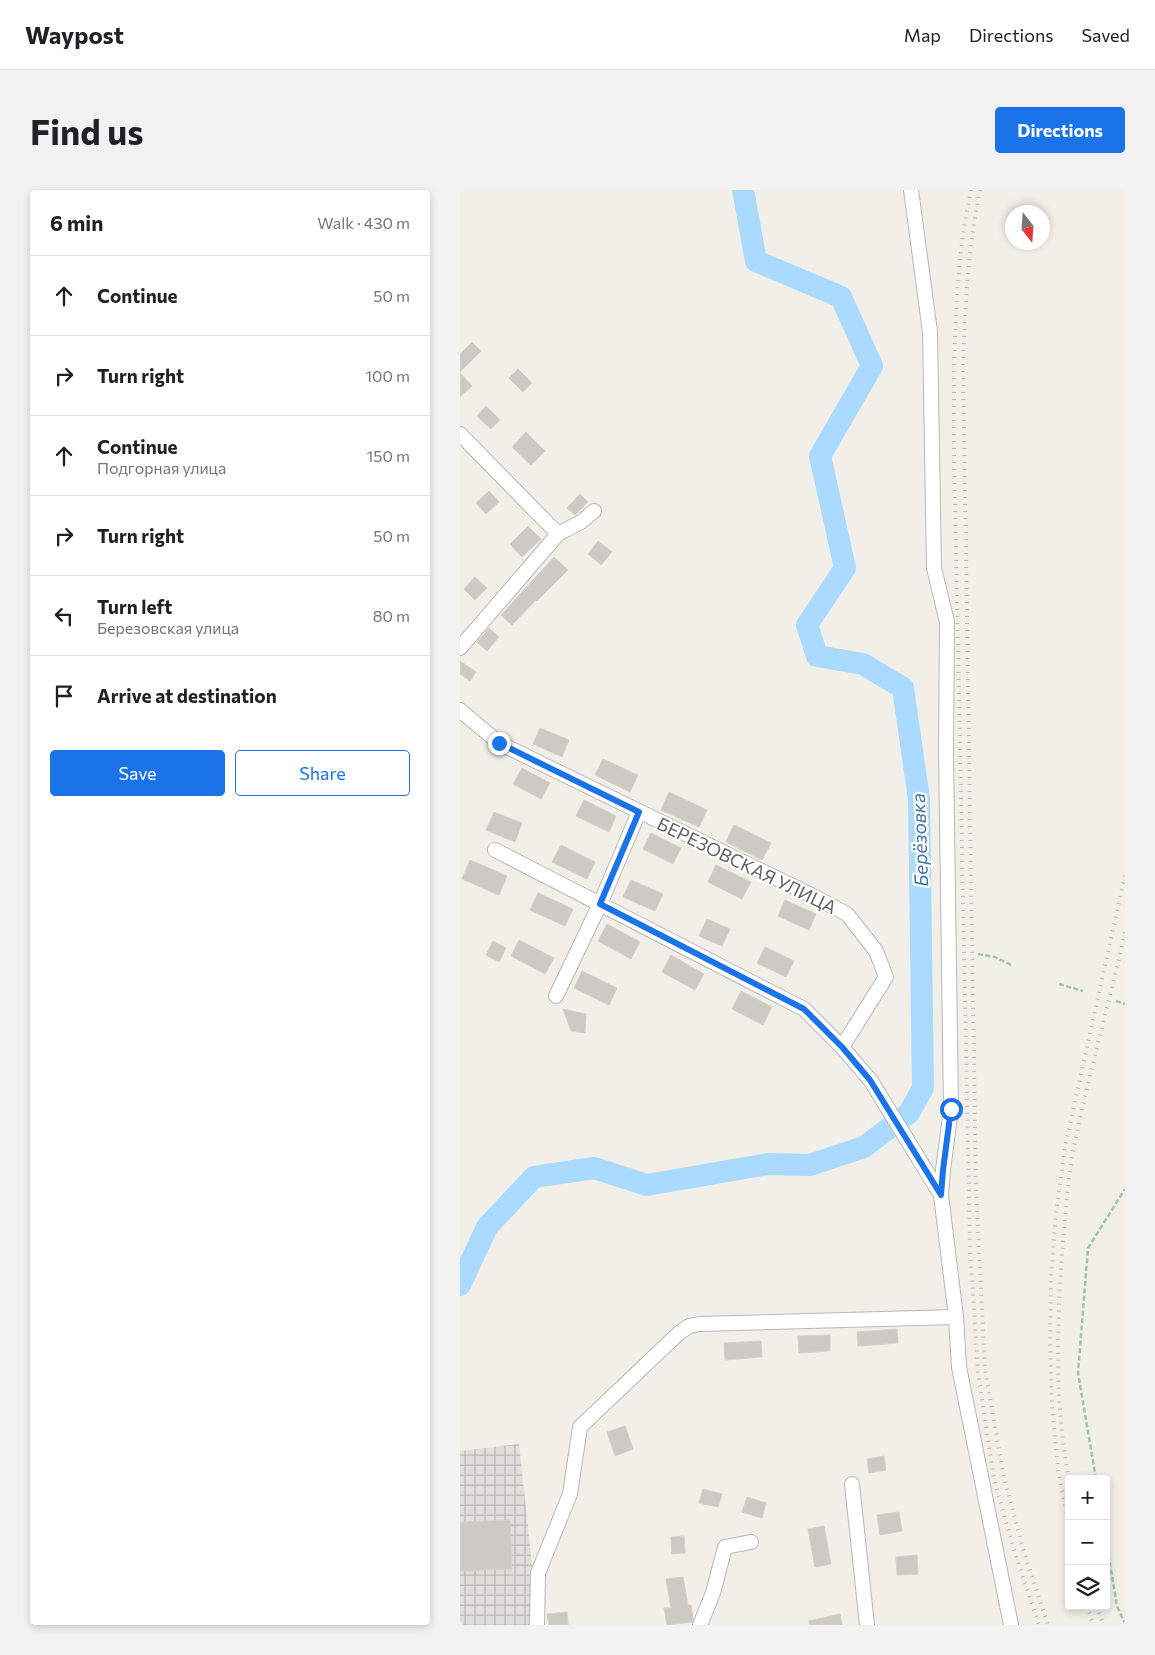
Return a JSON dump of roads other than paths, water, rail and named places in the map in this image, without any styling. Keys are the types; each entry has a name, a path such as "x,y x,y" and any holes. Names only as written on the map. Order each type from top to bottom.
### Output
{"street":[{"path":"912,190 930,332 934,568 947,622 946,751 951,1109 941,1195 956,1316 959,1367 1011,1625"},
{"path":"460,434 558,534"},
{"path":"460,648 558,534 581,522 594,511"},
{"name":"БЕРЕЗОВСКАЯ УЛИЦА","path":"460,710 499,743 847,914 876,951 886,976 842,1047"},
{"path":"556,996 600,904 639,812"},
{"path":"495,850 804,1009 842,1047 870,1080 941,1195"},
{"path":"537,1625 538,1573 570,1494 580,1427 679,1332 689,1326 699,1324 956,1316"},
{"path":"852,1484 867,1625"},
{"path":"700,1625 713,1593 725,1547 751,1542"}],"waterway":[{"name":"Берёзовка","path":"460,1285 487,1227 534,1177 594,1168 647,1185 768,1164 810,1165 864,1147 909,1113 923,1088 919,799 903,688 863,664 817,656 807,625 845,568 820,456 872,366 841,297 756,261 743,190"}],"railway":[{"path":"971,190 965,222 958,287 954,417 970,1247 978,1372 994,1479 1014,1550 1039,1625"},
{"path":"980,190 970,256 963,366 976,1190 985,1369 1003,1473 1023,1549 1048,1625"},
{"path":"1068,1520 1058,1469 1052,1407 1050,1343 1051,1278 1056,1213 1065,1147 1125,875"},
{"path":"1068,1475 1061,1420 1058,1360 1061,1271 1067,1194 1080,1119 1125,932"},
{"path":"1088,1610 1093,1625"},
{"path":"1098,1610 1103,1625"}]}
